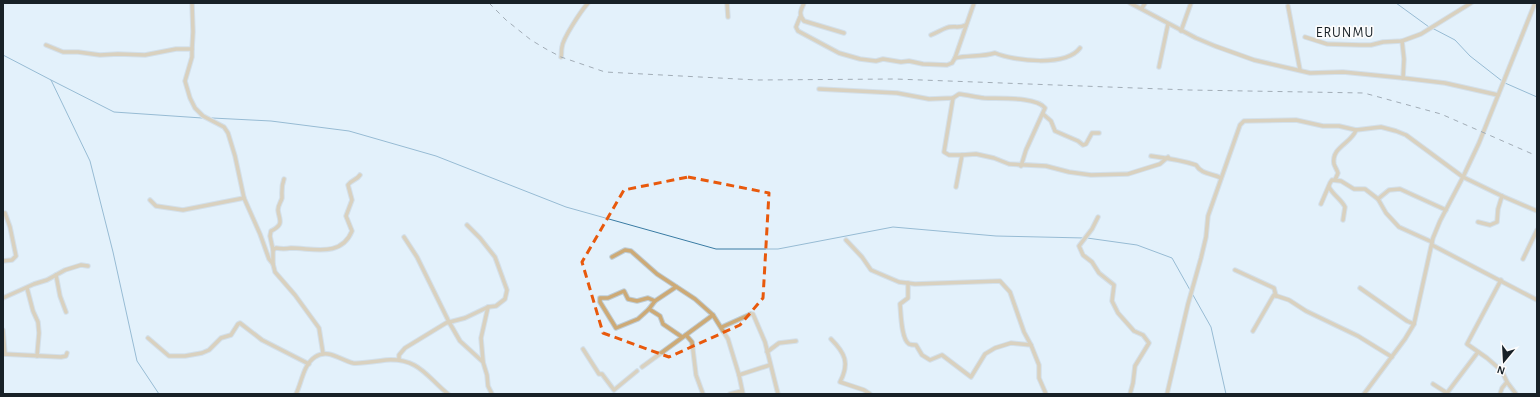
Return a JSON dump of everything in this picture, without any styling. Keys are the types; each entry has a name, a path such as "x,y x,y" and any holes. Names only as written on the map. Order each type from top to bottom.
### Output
{"street":[{"path":"192,3 192,58 185,80 186,86 195,108 203,116 224,127 228,133 235,156 244,198 269,259 273,264"},
{"path":"562,57 562,46 564,41 580,11 588,3"},
{"path":"727,3 728,17"},
{"path":"804,3 796,27 801,34 839,53 860,59 876,61 883,59 901,62 909,61 923,64 947,65 952,63 955,58 974,3"},
{"path":"1130,3 1142,8 1181,31 1215,46 1254,60 1310,73 1343,72 1403,78 1445,83 1498,95"},
{"path":"1142,8 1145,3"},
{"path":"1181,31 1191,3"},
{"path":"1305,37 1327,44 1371,45 1383,42 1402,41 1421,34 1471,3"},
{"path":"1364,394 1405,340 1414,324 1432,243 1440,221 1463,177 1535,3"},
{"path":"1288,6 1300,70"},
{"path":"800,17 804,21 844,33"},
{"path":"931,35 945,28 963,27 967,24"},
{"path":"1159,67 1168,24"},
{"path":"1402,41 1404,59 1403,78"},
{"path":"46,46 63,52 78,52 100,55 145,55 176,49 192,49"},
{"path":"955,58 962,56 983,56 995,53 1009,57 1042,61 1066,57 1080,48"},
{"path":"819,89 897,93 929,99 953,98 959,94 984,98 1021,99 1044,106 1045,108 1043,114 1020,166"},
{"path":"953,98 944,152 949,155 976,154 994,158 1009,164 1020,166 1046,166 1069,172 1091,175 1120,175 1160,164 1168,157"},
{"path":"1043,114 1051,121 1055,131 1083,144 1086,144 1092,133 1099,133"},
{"path":"1167,394 1188,304 1206,237 1208,216 1240,126 1244,120 1296,120 1322,126 1339,126 1356,130 1380,127 1396,131 1406,136 1463,177 1537,211"},
{"path":"1321,204 1332,180 1335,180 1338,173 1334,163 1336,152 1355,133 1356,130"},
{"path":"956,187 962,155"},
{"path":"1151,156 1168,157 1196,165 1199,170 1221,178"},
{"path":"273,250 292,248 324,250 334,249 344,241 352,231 346,216 352,200 348,185 360,175"},
{"path":"284,179 280,187 282,199 278,211 281,217 280,224 277,228 271,231 270,236 273,250 273,264 275,272 319,328 323,353"},
{"path":"1335,180 1340,181 1354,189 1365,189 1378,199 1386,213 1399,227 1432,243 1537,300"},
{"path":"1329,187 1332,194 1339,199 1345,207 1343,220"},
{"path":"1378,199 1389,190 1400,188 1446,210"},
{"path":"1478,222 1490,225 1497,222 1498,209 1502,196"},
{"path":"150,200 156,206 183,210 244,198"},
{"path":"3,261 12,260 16,256 10,227 5,213"},
{"path":"1098,217 1092,229 1079,246 1083,254 1092,262 1099,273 1114,285 1112,301 1118,313 1134,331 1143,335 1149,343 1135,366 1130,394"},
{"path":"399,359 401,351 410,344 449,322 465,318 488,307 496,306 505,299 507,290 495,257 480,238 467,225"},
{"path":"1523,259 1537,230"},
{"path":"404,237 417,257 460,341 483,362"},
{"path":"846,240 862,256 871,270 899,282 1000,281 1010,292 1024,332 1031,344 1039,366 1039,378 1046,394"},
{"path":"612,257 625,250 631,251 657,274 695,299 713,315 722,327 728,339 739,375 742,393 730,394"},
{"path":"3,298 47,280 65,270 81,264 88,266"},
{"path":"1235,270 1274,288 1276,296"},
{"path":"56,275 60,296 66,312"},
{"path":"1501,280 1467,344 1502,371 1507,382 1516,394"},
{"path":"908,283 908,298 900,304 905,338 909,344 916,345 922,355 930,360 942,355 971,377 985,354 995,348 1011,343 1031,344"},
{"path":"656,301 648,298 637,301 628,299 624,291 608,298 600,298 600,302 616,328 638,319 656,301 676,287"},
{"path":"27,288 33,311 38,322 39,333 37,356"},
{"path":"1360,288 1407,321 1414,324"},
{"path":"1276,296 1289,300 1306,312 1358,336 1392,357"},
{"path":"1253,331 1272,298 1276,296"},
{"path":"488,307 481,338 483,362 487,375 488,386 492,394"},
{"path":"649,309 660,316 663,324 692,342 696,375 703,394"},
{"path":"722,327 753,314 765,342 778,394"},
{"path":"642,367 713,315"},
{"path":"148,338 169,356 192,355 209,350 221,338 231,335 235,327 240,323 262,340 309,364"},
{"path":"3,330 4,354 61,357 66,356 67,353"},
{"path":"831,339 842,350 845,364 845,372 840,382 864,390 870,394"},
{"path":"767,352 780,343 796,341"},
{"path":"583,349 599,374 602,374 616,394"},
{"path":"1433,384 1447,393 1478,352"},
{"path":"296,394 302,376 309,364 317,356 323,353 329,353 355,363 399,359 413,364 423,371 442,392 448,394"},
{"path":"739,375 770,364"},
{"path":"614,390 637,371"},
{"path":"1500,394 1502,388 1507,382"}],"highlighted area":[{"path":"688,177 769,193 763,298 740,325 669,357 603,333 582,262 624,190"}],"waterway":[{"path":"1396,3 1429,27"},
{"path":"1432,28 1455,40 1470,56 1502,81"},
{"path":"3,55 51,80 90,161 113,252 137,361 159,394"},
{"path":"51,80 114,112 202,118"},
{"path":"1505,83 1537,97"},
{"path":"212,118 271,121 349,131 436,156 566,207 716,249 778,249 893,227 996,236 1084,238"},
{"path":"1087,238 1137,245 1172,258 1190,290"},
{"path":"1193,295 1211,327 1226,394"}],"railway":[{"path":"489,3 506,20 531,40 546,49 561,57 605,72 757,80 895,79 1189,90 1364,93 1441,114 1537,156"}],"district":[{"name":"ERUNMU","path":"1345,32"}]}
